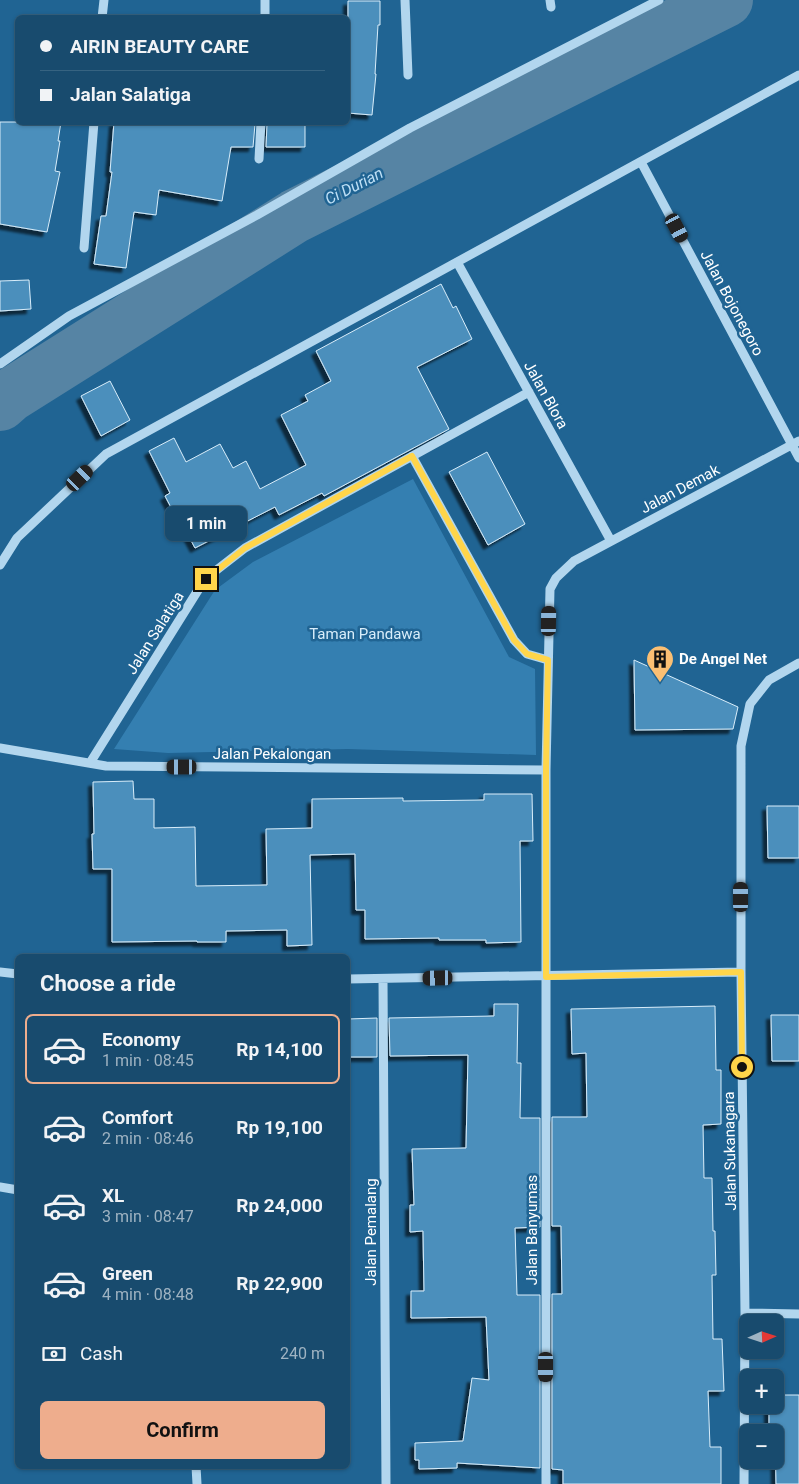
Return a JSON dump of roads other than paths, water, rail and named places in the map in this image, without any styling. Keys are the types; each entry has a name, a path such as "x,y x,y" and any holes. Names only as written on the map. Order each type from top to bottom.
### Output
{"street":[{"path":"102,15 104,0"},
{"path":"264,15 265,0"},
{"path":"405,0 408,75"},
{"path":"0,364 69,316 257,215 410,128 659,0"},
{"path":"0,565 17,538 106,454 799,75"},
{"path":"84,248 94,125"},
{"path":"259,159 261,125"},
{"name":"Jalan Bojonegoro","path":"641,162 796,443 799,458"},
{"name":"Jalan Blora","path":"457,262 610,541"},
{"name":"Jalan Salatiga","path":"90,764 206,579 245,548 529,392"},
{"name":"Jalan Demak","path":"546,770 550,589 556,578 574,560 796,443"},
{"path":"412,456 514,640 527,654 548,660"},
{"name":"Jalan Sukanagara","path":"744,1484 745,1313 741,972 741,746 750,704 769,680 799,662"},
{"name":"Jalan Pekalongan","path":"0,748 106,766 546,770"},
{"path":"546,770 546,977"},
{"path":"0,972 15,974"},
{"path":"350,979 546,977 741,972"},
{"name":"Jalan Banyumas","path":"546,977 546,1484"},
{"name":"Jalan Pemalang","path":"383,979 386,1484"},
{"path":"0,1188 15,1190"},
{"path":"745,1313 799,1314"},
{"path":"196,1469 197,1484"}],"waterway":[{"name":"Ci Durian","path":"0,404 9,396 295,216 726,0"}],"place":[{"name":"De Angel Net","path":"660,683"}],"park label":[{"name":"Taman Pandawa","path":"365,634"}]}
